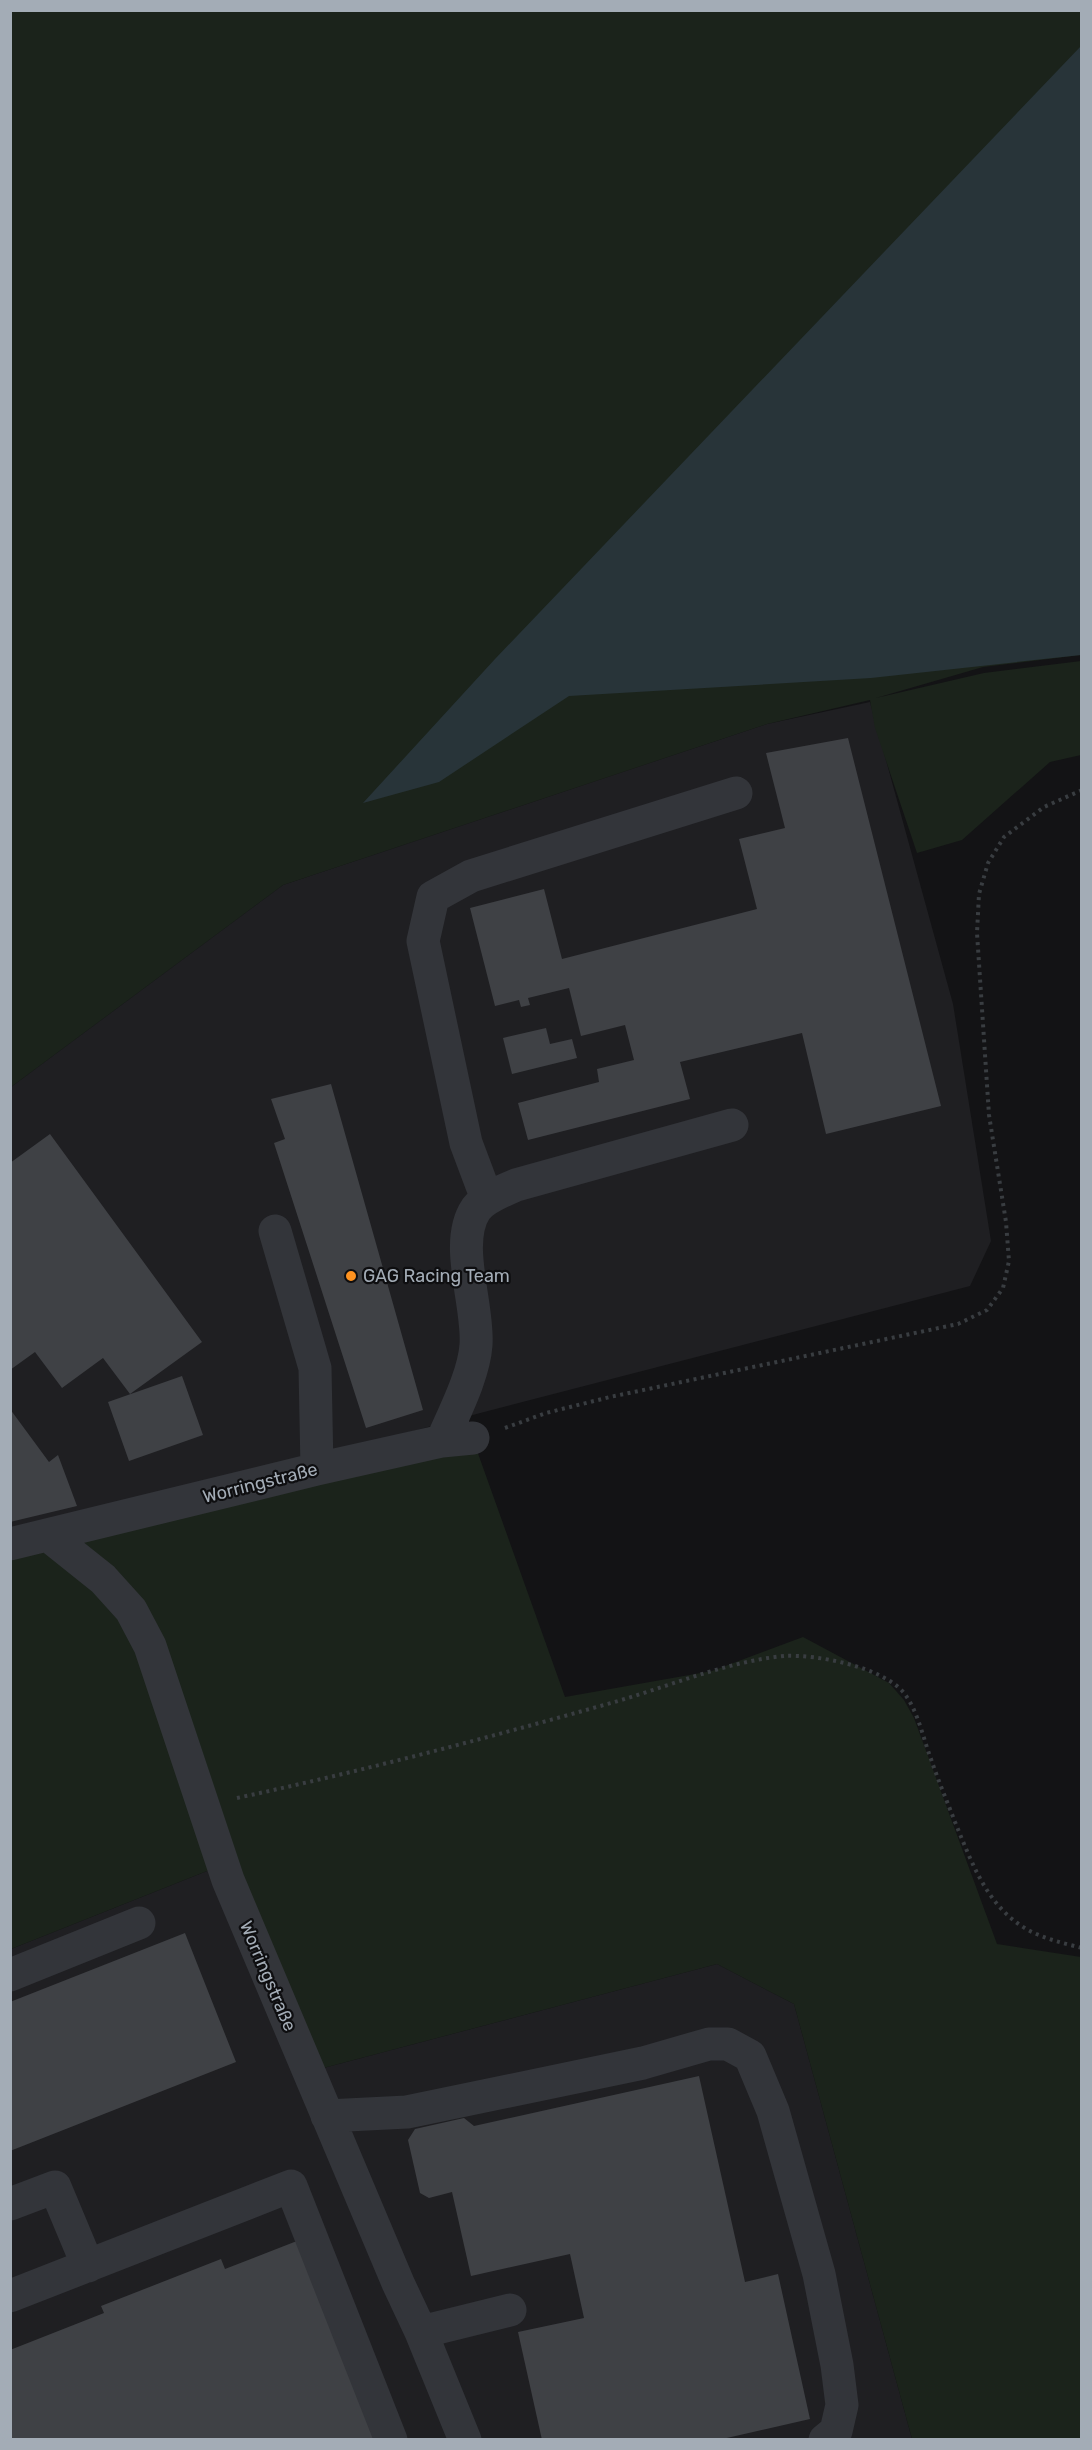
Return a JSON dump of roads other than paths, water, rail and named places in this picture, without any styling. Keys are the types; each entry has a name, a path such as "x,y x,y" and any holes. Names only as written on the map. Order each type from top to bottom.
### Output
{"street":[{"path":"732,1125 516,1185 487,1199 466,1143 423,941 433,897 471,876 736,793"},
{"name":"Worringstraße","path":"10,1544 317,1469 458,1440 476,1346 467,1253 469,1226 477,1208 487,1199"},
{"path":"275,1231 315,1368 317,1469"},
{"name":"Worringstraße","path":"48,1535 103,1580 131,1610 150,1646 228,1880 465,2439"},
{"path":"10,1975 139,1923"},
{"path":"327,2116 407,2112 643,2063 709,2044 728,2044 750,2056 773,2111 819,2274 837,2364 842,2405 836,2432 825,2439"},
{"path":"10,2296 291,2186 391,2439"},
{"path":"10,2204 55,2187 88,2266"},
{"path":"421,2332 510,2310"}],"place":[{"name":"GAG Racing Team","path":"351,1276"}]}
